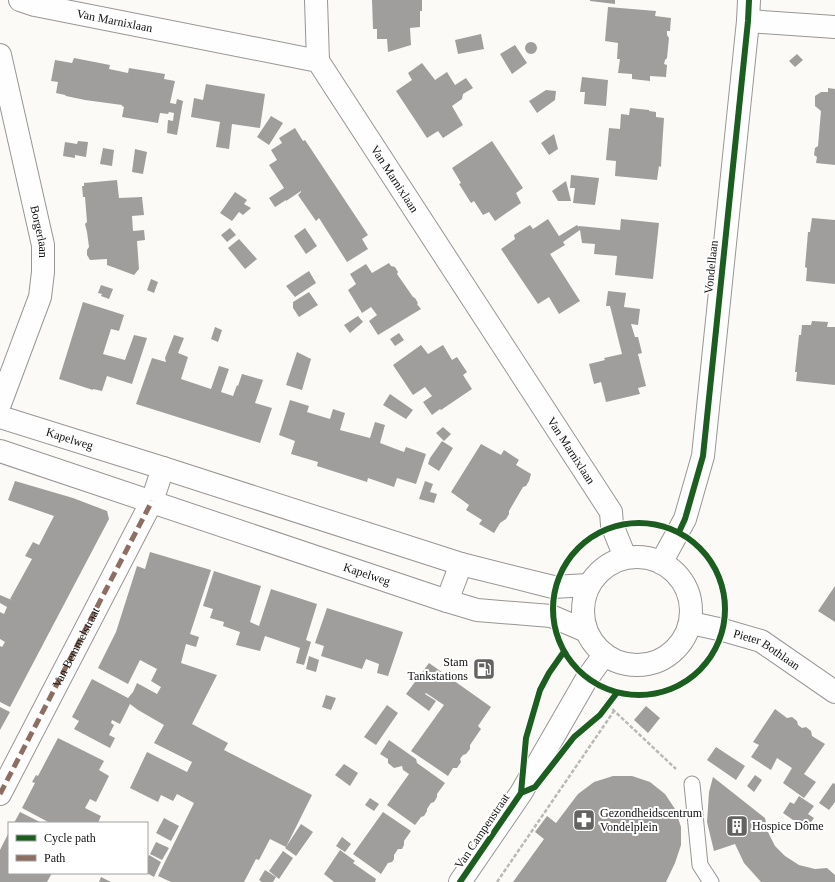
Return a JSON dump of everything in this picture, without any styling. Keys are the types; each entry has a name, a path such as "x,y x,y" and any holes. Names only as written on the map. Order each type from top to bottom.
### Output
{"street":[{"name":"Van Marnixlaan","path":"20,0 35,5 318,61 611,512 612,525 625,557"},
{"path":"316,0 318,61"},
{"path":"748,10 835,27"},
{"name":"Vondellaan","path":"661,563 685,519 703,456 748,10"},
{"name":"Borgerlaan","path":"0,55 43,245 44,272 40,297 0,404"},
{"name":"Kapelweg","path":"0,417 461,564 553,587 588,585"},
{"name":"Kapelweg","path":"0,451 447,601 478,610 551,616 586,630"},
{"path":"152,501 163,468"},
{"name":"Van Bemmelstraat","path":"0,794 152,501"},
{"path":"640,556 661,563 675,574 686,589 690,604 691,623 685,640 673,654 657,663 639,666 621,664 604,655 594,644 586,630 582,607 588,585 598,572 610,563 625,557 640,556"},
{"path":"447,601 461,564"},
{"name":"Pieter Bothlaan","path":"691,623 761,641 835,692"},
{"name":"Van Campenstraat","path":"460,882 521,793 586,680 604,655"}],"lane":[{"path":"692,784 700,865 711,882"}],"path":[{"path":"612,699 606,708 614,711 692,784"},
{"path":"497,882 614,711"}],"building":[{"path":"372,0 422,0 420,27 410,28 411,45 388,52 387,39 377,39 377,29 373,29"},
{"path":"615,0 615,4 590,1"},
{"path":"608,7 656,11 655,16 671,18 670,31 667,31 669,38 667,58 664,64 667,65 666,77 650,76 650,81 632,79 632,74 618,73 620,59 617,59 618,43 605,41"},
{"path":"481,34 484,49 458,54 455,40"},
{"path":"529,42 533,42 537,48 533,54 529,54 525,50 525,46"},
{"path":"515,45 527,63 512,74 500,54"},
{"path":"797,54 803,60 795,67 789,61"},
{"path":"74,58 110,65 109,69 128,73 129,68 165,74 164,79 175,81 170,103 176,104 177,99 183,101 177,135 167,133 168,120 173,121 174,113 160,113 158,123 122,117 124,107 122,105 85,100 56,93 58,82 51,81 55,60 72,63"},
{"path":"422,63 435,80 447,72 455,85 466,78 473,88 463,94 462,99 452,106 463,125 443,138 438,131 427,138 396,91 412,80 408,73"},
{"path":"582,77 608,80 606,106 584,104 585,92 580,92"},
{"path":"206,84 265,94 260,128 232,124 229,149 216,147 220,122 191,117 194,98 203,100"},
{"path":"828,88 835,89 835,165 816,163 817,157 814,155 815,148 818,146 821,111 815,106 815,96 821,92 828,92"},
{"path":"546,90 556,91 555,100 537,113 529,101"},
{"path":"630,108 656,112 656,117 664,118 661,167 659,166 657,180 615,176 616,161 606,160 609,128 620,129 621,114 629,115"},
{"path":"271,116 283,123 269,145 257,137"},
{"path":"295,128 303,141 305,140 368,235 362,239 368,249 347,262 319,218 316,221 298,195 301,191 275,207 269,198 284,188 269,165 277,160 271,150 282,143 279,138"},
{"path":"554,134 558,149 549,155 541,143"},
{"path":"78,141 88,142 86,157 75,155 75,158 63,156 65,142 77,144"},
{"path":"492,141 523,188 516,193 521,203 495,221 489,212 483,215 474,201 471,203 459,184 461,183 452,168"},
{"path":"103,148 114,150 112,166 100,164"},
{"path":"135,149 147,152 143,174 132,172"},
{"path":"571,175 599,178 595,205 573,203 575,188 570,188"},
{"path":"117,180 119,198 142,197 144,215 132,216 133,231 144,230 145,240 137,241 139,269 134,275 107,265 107,259 90,260 87,255 87,250 89,247 85,224 87,222 85,197 83,197 82,186 84,186 84,183"},
{"path":"566,181 571,201 558,201 552,191"},
{"path":"235,192 247,200 244,204 251,208 243,215 239,212 232,221 220,213"},
{"path":"812,218 835,220 835,284 806,281 807,268 805,267 808,232 810,232"},
{"path":"548,219 559,236 577,225 579,227 620,230 621,219 659,223 653,279 615,275 617,256 594,254 595,244 582,243 580,230 563,242 565,245 550,254 580,301 559,314 549,297 538,304 501,249 515,239 514,235 530,225 533,229"},
{"path":"230,228 236,235 227,242 221,235"},
{"path":"305,228 317,246 306,254 294,236"},
{"path":"239,239 257,259 245,269 228,248"},
{"path":"389,263 391,266 395,267 398,272 397,274 415,298 421,309 378,335 369,321 377,315 371,307 362,313 348,290 356,284 350,274 366,264 372,273"},
{"path":"309,271 316,283 295,297 286,286"},
{"path":"151,279 158,282 154,293 147,290"},
{"path":"101,285 113,289 109,299 98,293"},
{"path":"608,291 626,293 624,307 640,309 638,325 631,324 635,337 638,337 642,353 638,354 646,386 638,388 640,394 606,402 601,382 594,384 589,364 605,360 604,358 622,354 610,306 606,306"},
{"path":"309,292 318,305 299,317 293,308 293,302"},
{"path":"83,302 124,315 119,331 111,329 103,354 125,360 134,335 147,338 132,384 107,376 102,391 93,390 59,379"},
{"path":"358,316 363,322 350,333 344,325"},
{"path":"812,321 828,322 827,327 835,327 835,385 796,381 797,372 795,372 799,335 801,335 802,325 811,325"},
{"path":"215,327 222,330 218,342 211,339"},
{"path":"399,333 404,340 395,346 390,339"},
{"path":"174,335 184,338 178,353 188,357 181,379 211,389 219,366 229,369 221,392 233,396 242,374 263,380 255,403 272,408 260,443 136,404 152,358 166,362 165,358"},
{"path":"421,345 428,354 443,345 452,360 457,357 467,372 463,375 472,389 432,415 423,402 432,396 425,387 413,395 393,365"},
{"path":"297,352 311,359 302,390 286,385"},
{"path":"390,394 413,410 406,419 383,405"},
{"path":"290,400 309,406 307,412 330,419 333,409 345,413 340,430 370,438 375,422 385,425 380,443 404,452 406,447 426,454 416,484 397,478 394,487 368,478 367,482 317,466 318,462 291,454 295,441 279,435"},
{"path":"443,427 451,434 444,441 436,433"},
{"path":"442,441 453,448 439,471 428,464 430,458"},
{"path":"481,444 501,455 504,450 519,460 516,465 531,474 529,481 526,486 523,487 506,519 500,523 494,533 479,524 482,520 466,510 469,505 451,492"},
{"path":"15,481 73,498 107,511 109,519 10,707 0,702 0,646 2,647 5,642 0,639 0,612 4,614 7,607 0,603 0,595 14,601 10,599 32,559 25,556 33,542 39,545 54,516 8,500"},
{"path":"425,481 433,484 430,492 437,494 434,503 419,499"},
{"path":"150,552 211,570 190,634 199,637 196,647 186,644 181,663 217,675 192,724 228,743 224,750 312,795 286,847 270,839 259,860 256,859 244,882 171,882 158,876 194,803 177,794 173,801 161,795 158,802 130,788 147,752 187,772 192,762 154,743 164,725 130,704 120,724 112,720 111,723 114,725 109,735 115,738 110,748 74,729 79,721 72,717 92,679 128,698 133,692 137,683 157,694 161,687 151,681 157,669 140,660 128,684 98,668 116,632 137,566 145,569"},
{"path":"214,571 261,586 250,622 259,626 271,589 317,604 306,640 311,642 304,665 296,663 300,648 265,636 260,651 236,645 240,632 223,626 224,622 210,618 213,609 203,606"},
{"path":"835,586 835,622 818,611"},
{"path":"327,608 403,632 388,676 377,673 379,664 366,659 362,669 321,656 324,646 315,643"},
{"path":"309,656 319,660 316,672 306,669"},
{"path":"429,663 491,707 478,726 481,729 470,745 470,749 460,759 461,762 457,768 453,768 448,776 411,751 444,705 426,693 425,694 436,701 429,711 406,694"},
{"path":"326,695 336,698 331,710 322,707"},
{"path":"387,705 398,713 376,745 364,737"},
{"path":"646,706 660,718 648,733 634,720"},
{"path":"0,707 10,712 0,730"},
{"path":"775,709 787,718 792,717 797,721 798,725 802,728 806,727 811,731 812,736 825,744 804,774 816,782 804,798 783,783 792,768 777,758 771,770 751,757 759,745 753,742"},
{"path":"58,738 104,761 99,770 109,776 96,802 90,799 85,808 101,816 98,822 48,822 22,808 35,783 32,782 36,775 38,776"},
{"path":"389,740 416,759 417,763 445,783 437,794 434,802 431,803 427,809 424,816 421,817 415,825 387,805 409,774 403,770 402,766 394,768 388,763 388,759 380,754"},
{"path":"716,747 745,766 736,780 707,760"},
{"path":"344,764 358,773 350,786 335,775"},
{"path":"755,775 762,780 754,792 747,786"},
{"path":"613,776 632,776 650,782 665,794 675,809 681,827 681,845 675,863 666,882 513,882 544,839 535,832 547,816 556,823 578,794 594,782"},
{"name":"Hospice Dôme","path":"713,777 765,818 768,832 775,846 785,856 799,865 815,869 827,868 835,875 835,882 761,882 744,863 735,844 714,851 707,822 709,792"},
{"path":"833,783 835,784 835,802 829,810 819,803"},
{"path":"799,796 814,806 808,814 814,818 806,829 783,813 790,802 794,804"},
{"path":"370,798 379,804 374,811 365,805"},
{"path":"20,812 40,822 15,822"},
{"path":"383,812 411,831 404,841 402,849 398,849 392,862 388,863 381,874 353,854"},
{"path":"164,818 179,826 171,841 156,833"},
{"path":"301,824 313,832 296,856 285,848"},
{"path":"8,834 8,874 51,874 47,882 0,882 0,850"},
{"path":"342,837 351,844 345,852 336,846"},
{"path":"156,842 169,848 162,860 150,854"},
{"path":"340,850 355,861 353,863 376,879 375,882 334,882 324,874"},
{"path":"283,851 293,858 279,879 269,871"},
{"path":"149,855 161,862 154,877 148,874"},
{"path":"265,870 276,877 273,882 262,882 259,880"},
{"path":"101,877 111,882 99,882"}],"marked path":[{"path":"0,794 152,501"}],"cycle path":[{"path":"679,532 685,519 703,456 749,0"},
{"path":"631,523 647,523 664,526 680,533 694,542 706,554 715,568 722,584 725,609 724,626 719,642 706,664 694,676 680,685 664,692 647,695 631,695 614,692 598,685 584,676 572,664 563,650 556,634 553,617 553,601 556,584 563,568 572,554 584,542 598,533 614,526 631,523"},
{"path":"460,882 521,793 526,738 540,690 549,673 563,653"},
{"path":"521,793 535,787 574,737 600,715 616,694"}],"place":[{"name":"Stam Tankstations","path":"484,669"},
{"name":"Gezondheidscentrum Vondelplein","path":"584,820"},
{"name":"Hospice Dôme","path":"737,826"}]}
